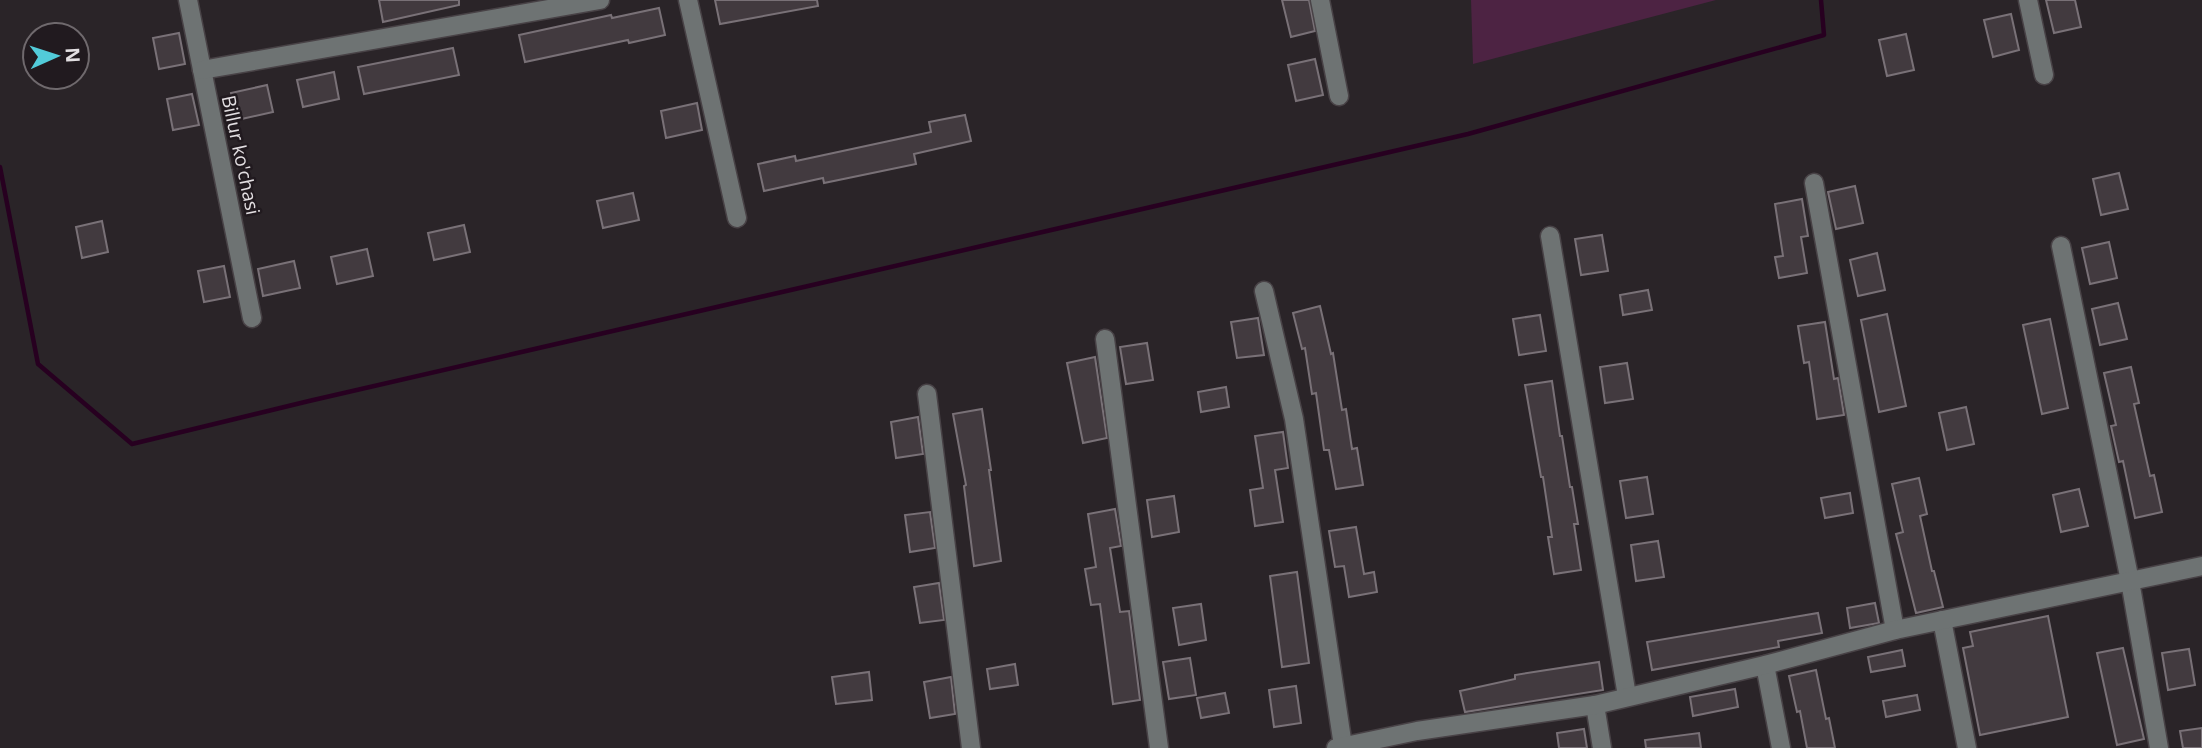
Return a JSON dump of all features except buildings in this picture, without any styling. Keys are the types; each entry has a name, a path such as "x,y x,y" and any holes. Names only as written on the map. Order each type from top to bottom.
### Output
{"street":[{"name":"Billur ko'chasi","path":"188,0 252,318"},
{"path":"202,71 600,0"},
{"path":"688,0 737,218"},
{"path":"1320,0 1339,96"},
{"path":"2028,0 2045,75"},
{"path":"1814,183 1895,630"},
{"path":"1550,236 1627,696"},
{"path":"2061,246 2130,581 2159,748"},
{"path":"1265,291 1294,419 1339,747 1418,739 1595,705 1765,665 1895,630 2202,566"},
{"path":"1105,339 1159,748"},
{"path":"927,394 971,748"},
{"path":"1942,620 1968,748"},
{"path":"1765,665 1781,748"},
{"path":"1595,705 1602,748"}],"shaded area":[{"path":"1471,0 1716,0 1473,64"}],"waterway":[{"path":"0,167 38,364 132,444 1468,134 1824,35 1821,0"}]}
